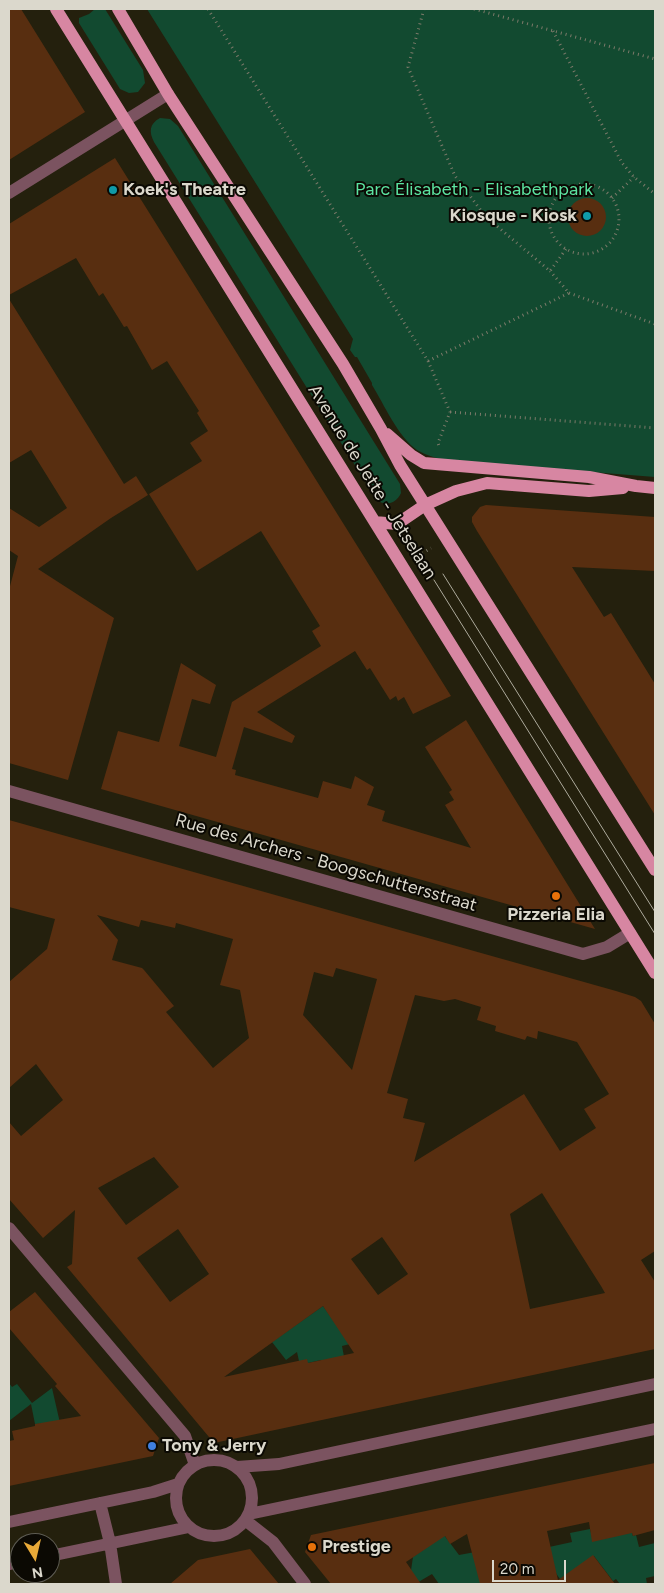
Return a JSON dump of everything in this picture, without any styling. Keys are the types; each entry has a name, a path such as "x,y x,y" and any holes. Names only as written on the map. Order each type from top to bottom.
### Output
{"main road":[{"name":"Avenue de Jette - Jetselaan","path":"57,9 72,9"},
{"name":"Avenue de Jette - Jetselaan","path":"57,9 655,973"},
{"name":"Avenue de Jette - Jetselaan","path":"118,9 168,94 343,364 382,429 400,465 655,870"},
{"path":"382,429 411,456 424,463 589,477 655,488"},
{"path":"376,522 396,524 425,505 456,491 487,483 589,491 636,486"}],"street":[{"path":"9,193 168,94"},
{"name":"Rue des Archers - Boogschuttersstraat","path":"9,791 583,954 607,947 630,933"},
{"path":"9,1228 185,1436 196,1465"},
{"path":"237,1467 279,1464 655,1384"},
{"path":"247,1517 655,1429"},
{"path":"206,1460 227,1462 237,1467 246,1477 251,1488 252,1501 247,1517 236,1529 224,1534 212,1536 200,1534 189,1527 179,1514 176,1499 178,1484 185,1472 206,1460"},
{"path":"9,1522 153,1492 178,1484"},
{"path":"100,1503 110,1543 116,1584"},
{"path":"247,1517 273,1542 305,1584"},
{"path":"60,1554 189,1527"}],"path":[{"path":"208,9 428,361 450,412 438,443 441,452"},
{"path":"424,9 408,67 455,176 484,216 550,271 569,293 655,324"},
{"path":"474,9 655,59"},
{"path":"553,31 622,162 634,177 655,194"},
{"path":"612,198 634,177"},
{"path":"575,184 589,184 602,189 612,198 618,210 618,224 614,237 605,247 592,253 579,253 566,249 555,240 549,227 548,214 553,200 563,190 575,184"},
{"path":"550,271 566,249"},
{"path":"428,361 569,293"},
{"path":"450,412 655,428"},
{"path":"411,561 438,544"}],"green space":[{"path":"95,9 105,9 143,70 145,83 138,92 129,93 120,89 79,23 79,18"},
{"name":"Parc Élisabeth - Elisabethpark","path":"147,9 655,9 655,477 451,461 425,454 410,444 392,420 357,357 350,350 353,339"},
{"path":"160,118 170,119 178,126 400,484 401,493 393,502 387,504 376,499 154,142 151,128"},
{"path":"323,1306 350,1344 342,1346 345,1362 323,1367 321,1360 308,1363 299,1361 297,1352 286,1360 272,1342"},
{"path":"9,1383 12,1387 17,1384 32,1403 52,1388 60,1423 35,1424 31,1404 9,1421"},
{"path":"590,1529 593,1541 631,1530 633,1536 636,1535 639,1547 655,1543 655,1576 646,1578 647,1584 620,1584 616,1579 613,1581 594,1556 560,1579 540,1551 494,1584 439,1584 432,1574 415,1584 410,1577 413,1557 444,1535 459,1555 486,1550 540,1549 572,1542 570,1533"}],"building":[{"path":"9,9 21,9 85,112 9,160"},
{"path":"115,158 451,696 413,714 404,697 398,701 396,696 390,700 370,668 367,670 355,651 257,712 295,736 292,743 244,727 232,769 236,770 235,775 318,798 323,781 351,789 355,776 374,787 367,805 385,811 382,821 471,848 445,805 454,800 449,792 452,790 425,747 466,720 595,929 101,789 118,731 159,742 181,663 216,685 210,704 192,699 179,746 216,757 232,702 321,646 312,631 320,626 261,531 197,571 149,494 202,461 190,443 208,431 197,413 199,411 167,361 152,370 127,326 124,327 103,293 99,296 76,258 9,295 9,224"},
{"name":"Kiosque - Kiosk","path":"587,198 601,203 606,217 601,231 587,236 573,231 568,217 573,203"},
{"path":"9,299 124,484 136,476 148,495 111,518 38,569 114,618 68,780 9,763 9,590 18,556 9,550 9,508 39,527 67,508 31,450 9,463"},
{"path":"486,505 655,517 655,571 572,567 604,617 611,613 655,684 655,815 472,522 472,517 480,507"},
{"path":"9,820 616,991 641,1001 655,1024 655,1251 641,1260 655,1282 655,1349 214,1443 67,1267 72,1264 75,1210 43,1238 9,1199 9,1122 21,1136 63,1100 36,1064 9,1088 9,982 47,949 55,919 9,907","holes":["97,915 139,927 141,920 175,928 176,923 233,939 220,985 240,990 249,1038 213,1068 166,1012 174,1006 144,970 112,960 118,940","336,968 377,979 352,1070 303,1015 314,972 333,977","415,995 444,1001 455,999 481,1007 477,1020 496,1026 495,1031 525,1040 527,1036 537,1039 538,1031 577,1042 609,1094 584,1109 596,1128 560,1151 524,1094 414,1162 425,1123 403,1118 408,1099 387,1093","154,1157 179,1187 126,1225 98,1188","542,1193 605,1293 530,1309 510,1214","178,1229 209,1274 170,1302 137,1258","382,1237 408,1274 378,1295 351,1259","323,1306 354,1353 308,1363 307,1359 224,1377"]},
{"path":"35,1292 159,1438 153,1456 9,1486 9,1441 14,1440 12,1431 35,1426 35,1424 81,1416 55,1386 57,1384 9,1328 9,1312"},
{"path":"655,1463 655,1530 633,1536 632,1533 592,1542 589,1522 547,1531 558,1580 593,1555 615,1584 480,1584 467,1534 450,1544 445,1536 406,1562 421,1584 331,1584 305,1552 311,1535"},
{"path":"250,1549 279,1584 170,1584 198,1560"}],"tram line":[{"path":"443,574 655,912"},
{"path":"434,580 655,934"}],"place":[{"name":"Koek's Theatre","path":"113,190"},
{"name":"Kiosque - Kiosk","path":"587,216"},
{"name":"Pizzeria Elia","path":"556,896"},
{"name":"Tony & Jerry","path":"152,1446"},
{"name":"Prestige","path":"312,1547"}]}
